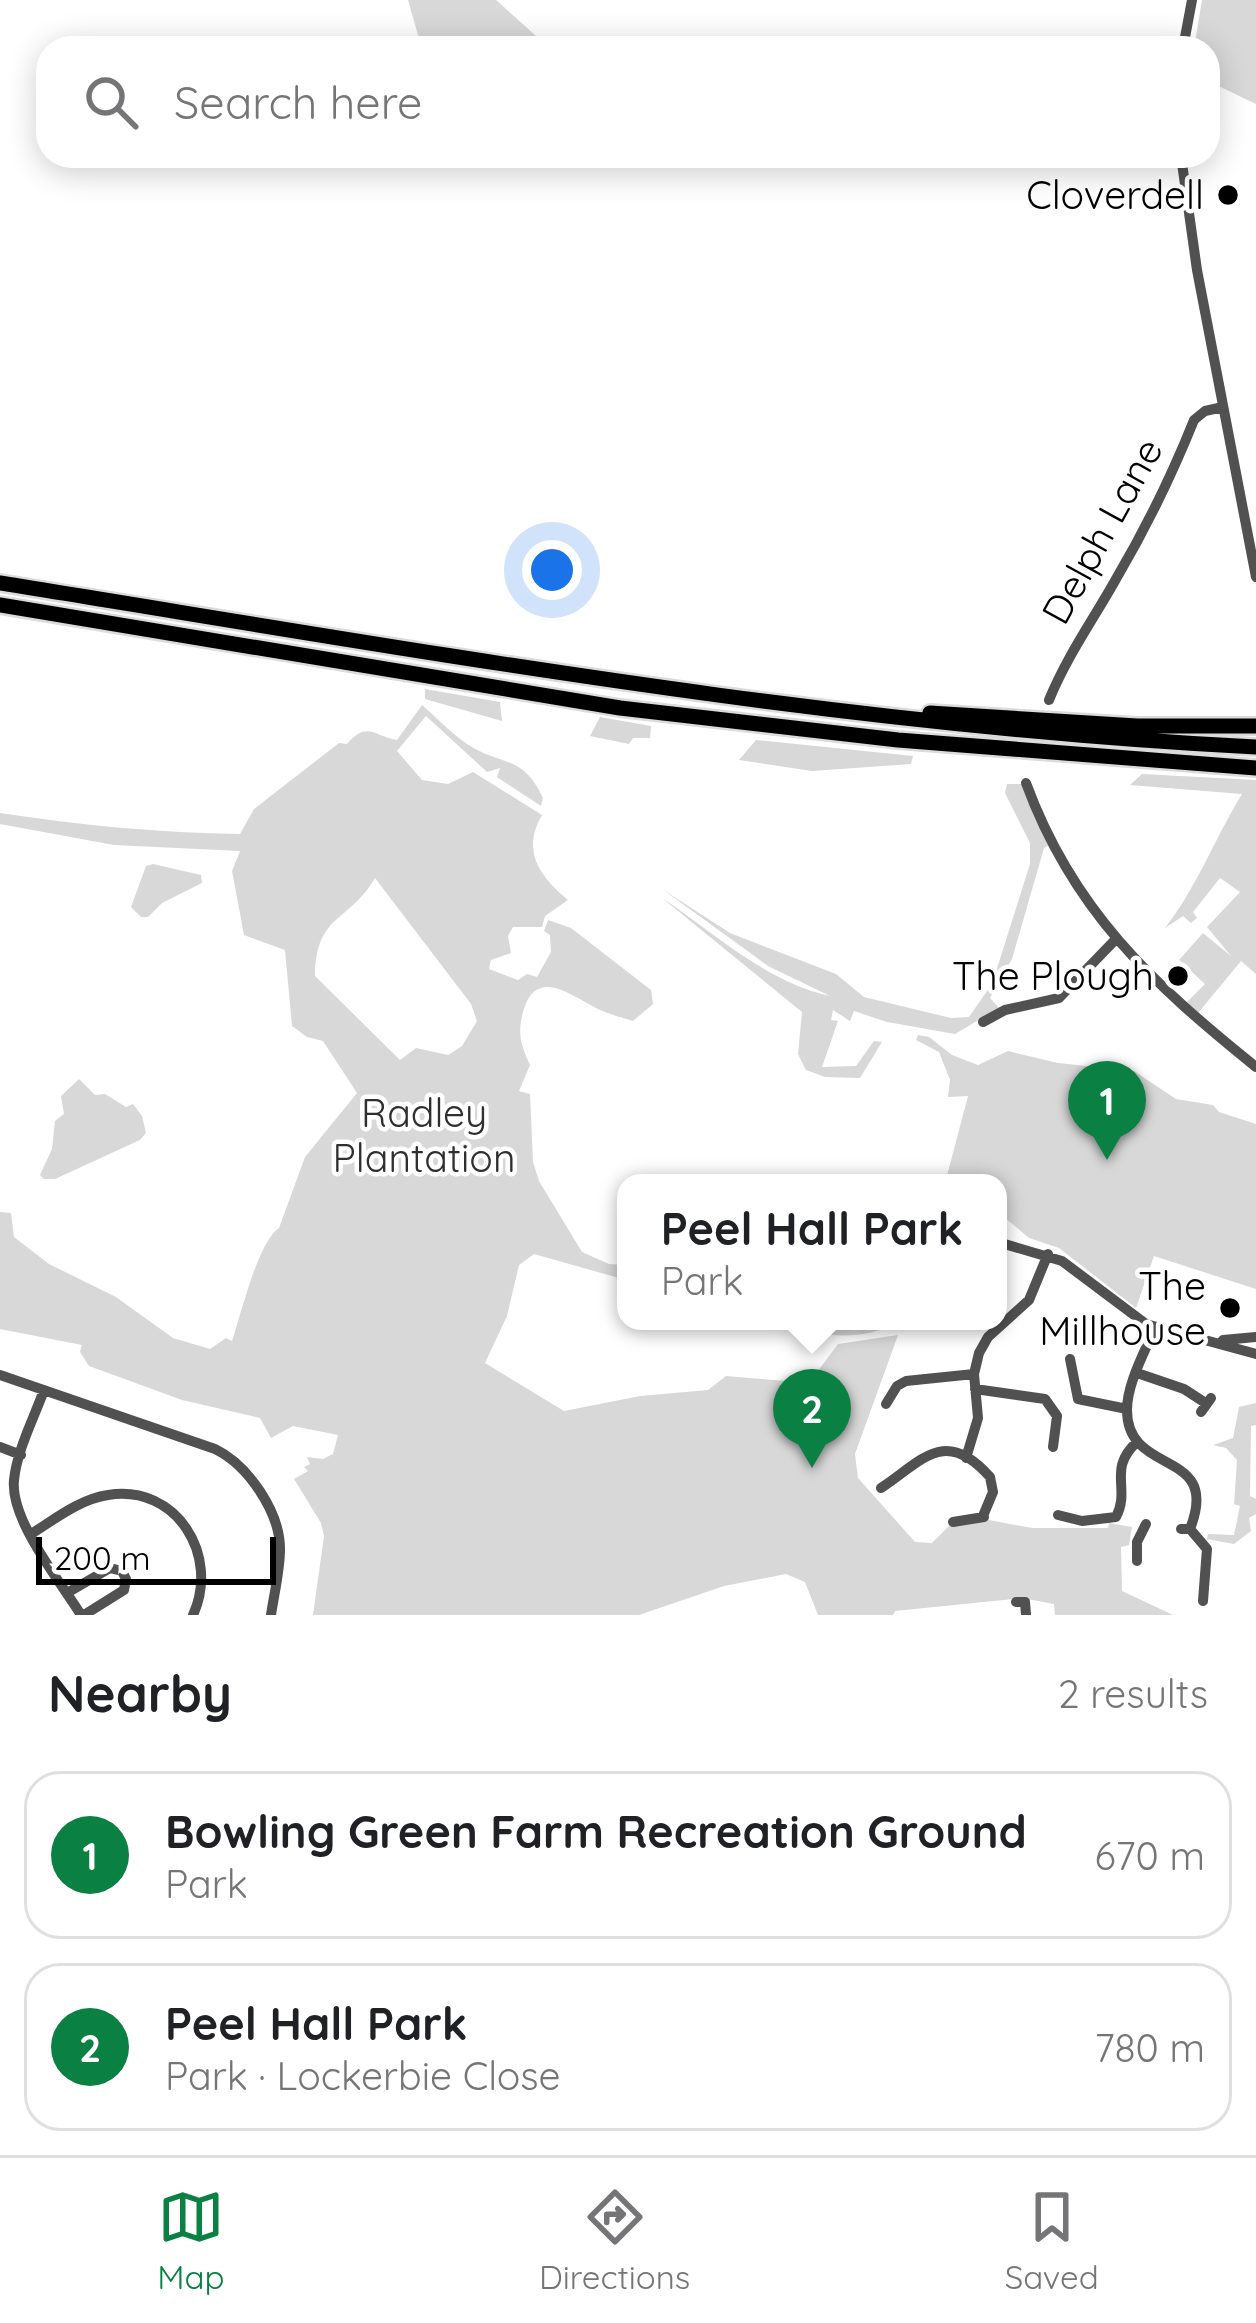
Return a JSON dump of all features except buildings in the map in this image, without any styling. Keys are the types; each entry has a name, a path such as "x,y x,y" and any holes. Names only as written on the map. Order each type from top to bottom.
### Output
{"highway":[{"path":"0,583 628,684 901,720 1256,747"},
{"path":"0,605 620,708 898,740 1256,768"},
{"path":"628,684 1066,723 1256,726"}],"street":[{"path":"1185,36 1192,0"},
{"path":"1182,168 1256,577"},
{"name":"Delph Lane","path":"1049,700 1071,650 1159,500 1194,420 1205,411 1223,407"},
{"path":"1026,783 1062,866 1115,940 1176,1000 1256,1067"},
{"path":"983,1022 1005,1010 1059,998 1115,940"},
{"path":"1007,1244 1048,1254 1072,1266 1126,1313 1155,1328 1256,1354"},
{"path":"1007,1317 1030,1300 1048,1254"},
{"path":"1155,1328 1127,1409 1137,1442 1149,1455 1179,1466 1193,1480 1198,1500 1186,1529 1208,1549 1203,1604"},
{"path":"966,1459 978,1418 974,1374 993,1330"},
{"path":"1214,1340 1256,1337"},
{"path":"1069,1358 1078,1400 1127,1409"},
{"path":"1137,1373 1184,1388 1205,1404"},
{"path":"886,1404 897,1385 906,1381 974,1374"},
{"path":"0,1375 215,1449 240,1466 277,1531 280,1552 271,1615"},
{"path":"975,1389 1045,1399 1057,1416 1053,1448"},
{"path":"44,1390 16,1472 15,1498 32,1534 67,1592 82,1615 124,1590 126,1579 122,1571 110,1568 67,1592"},
{"path":"1119,1513 1120,1464 1137,1442"},
{"path":"0,1447 21,1455"},
{"path":"880,1488 933,1451 966,1459 992,1481 992,1497 985,1518 953,1522"},
{"path":"32,1534 99,1496 130,1494 153,1501 183,1522 200,1555 202,1584 193,1615"},
{"path":"1057,1515 1095,1522 1119,1513"},
{"path":"1119,1513 1144,1526 1136,1547 1137,1561"}],"green space":[{"path":"408,0 496,0 536,36 419,36"},
{"path":"1202,0 1256,0 1256,104 1220,87 1220,36 1196,36"},
{"path":"425,689 500,702 502,721 425,699"},
{"name":"Radley Plantation","path":"422,705 467,744 519,767 543,798 541,806 497,777 500,768 487,772 426,716 397,751 422,780 448,784 473,772 542,815 533,840 537,862 568,900 545,916 542,927 513,927 508,936 511,953 491,960 489,969 518,980 527,974 537,977 551,952 550,935 544,931 548,920 571,928 651,990 653,1004 633,1021 556,988 537,989 524,1009 520,1031 530,1065 519,1091 530,1094 533,1162 539,1181 582,1252 617,1264 617,1277 534,1254 519,1265 507,1316 485,1363 564,1411 640,1396 708,1390 726,1376 809,1383 838,1344 898,1335 855,1454 858,1478 915,1542 932,1543 952,1523 973,1517 1032,1528 1108,1528 1109,1523 1132,1527 1129,1545 1121,1547 1122,1591 1173,1615 1055,1615 1054,1604 1022,1598 895,1611 893,1615 818,1615 805,1582 786,1574 724,1586 639,1615 313,1615 324,1536 294,1479 308,1471 304,1467 310,1464 307,1457 323,1459 333,1454 338,1435 293,1426 271,1438 260,1418 182,1400 89,1366 80,1352 82,1345 0,1329 0,1212 11,1213 14,1237 49,1264 116,1297 173,1338 210,1349 226,1338 232,1341 257,1263 279,1228 305,1157 357,1093 323,1041 292,1026 285,950 244,935 232,871 240,851 114,845 0,824 0,813 120,828 240,834 254,809 339,743 371,732 397,740","holes":["375,878 471,1004 477,1021 462,1046 448,1055 416,1048 400,1060 315,976 321,940"]},
{"path":"600,717 651,726 650,738 633,738 629,744 590,736"},
{"path":"756,740 913,756 911,764 812,771 739,760"},
{"path":"1142,774 1256,780 1256,974 1241,961 1198,1013 1187,1002 1205,984 1179,960 1203,933 1231,956 1207,927 1240,892 1220,878 1193,912 1197,918 1191,923 1183,916 1165,928 1242,794 1130,785"},
{"path":"1007,784 1025,784 1051,844 1044,848 1012,959 990,998 999,1008 955,1034 854,1011 850,1021 833,1010 831,1020 838,1021 822,1067 856,1066 874,1041 882,1042 860,1078 825,1077 806,1070 798,1054 802,1012 662,898 763,969 807,989 830,996 768,966 662,889 730,933 836,974 864,997 951,1018 969,1017 992,984 1030,864 1030,843 1005,793"},
{"path":"146,866 201,875 202,883 141,917 131,907"},
{"path":"918,1035 929,1037 952,1055 978,1065 1008,1051 1058,1063 1134,1071 1176,1099 1213,1105 1219,1112 1256,1124 1256,1289 1154,1256 1136,1308 1059,1248 1029,1238 1007,1220 1007,1174 947,1174 968,1096 948,1097 950,1080 939,1052 916,1040"},
{"path":"79,1079 95,1095 105,1094 126,1107 133,1104 146,1133 55,1179 44,1179 40,1175 52,1149 55,1121 64,1114 61,1096"},
{"path":"790,1330 878,1330 844,1335"},
{"path":"1256,1403 1250,1496 1256,1499 1256,1514 1249,1518 1251,1531 1234,1544 1207,1539 1208,1534 1234,1535 1240,1506 1234,1504 1237,1460 1226,1448 1213,1445 1233,1438 1239,1407"}],"place":[{"name":"Cloverdell","path":"1228,195"},
{"name":"The Plough","path":"1178,976"},
{"name":"Bowling Green Farm Recreation Ground","path":"1107,1160"},
{"name":"The Millhouse","path":"1230,1308"},
{"name":"Peel Hall Park","path":"812,1468"}]}
